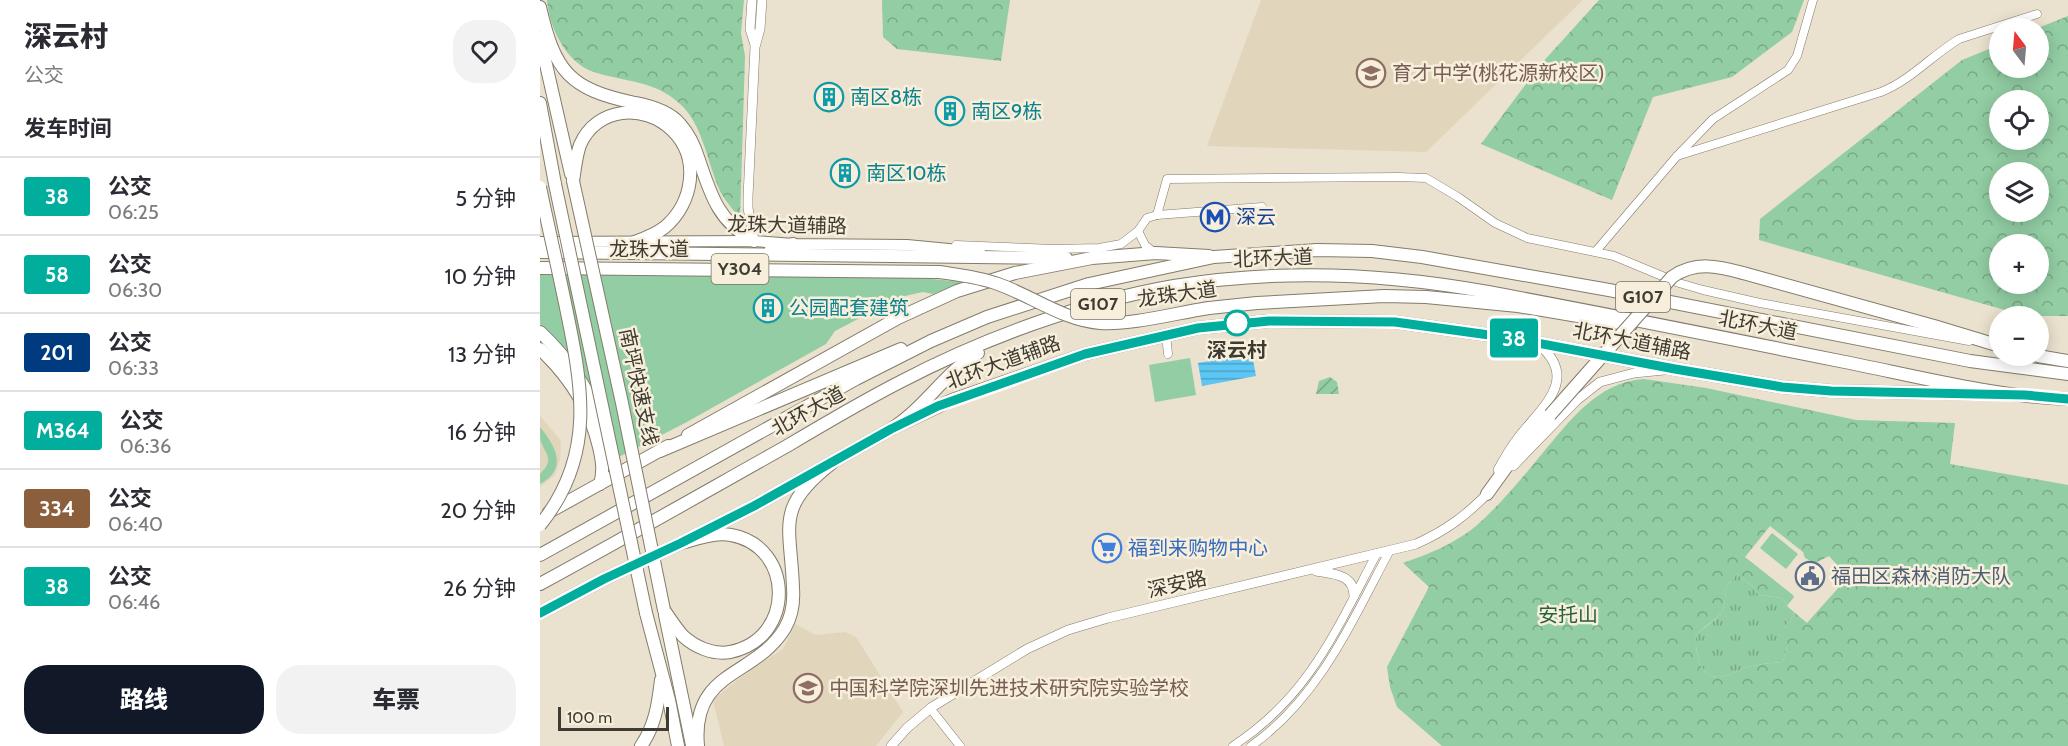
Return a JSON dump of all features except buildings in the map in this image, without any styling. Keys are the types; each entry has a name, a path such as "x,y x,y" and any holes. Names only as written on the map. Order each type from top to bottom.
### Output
{"main road":[{"path":"540,7 555,58 571,78 601,95 661,110 679,122 689,136 712,198 720,212 740,234 754,242"},
{"name":"南坪快速支线","path":"540,38 634,458 692,746"},
{"name":"南坪快速支线","path":"540,103 610,450 678,746"},
{"path":"573,181 580,145 592,126 603,118 621,113 640,114 657,120 670,129 685,150 689,161 690,176 686,198 678,213 663,229 650,237 632,243"},
{"path":"540,187 575,352 582,410 575,460 567,484 540,525"},
{"name":"龙珠大道辅路","path":"540,242 907,245 1034,257"},
{"path":"747,254 793,244"},
{"name":"北环大道","path":"540,555 846,385 931,341 987,317 1089,284 1214,256 1317,250 1372,251 1422,257 1609,290 1970,361 2068,374"},
{"name":"龙珠大道","path":"540,252 1092,258"},
{"path":"540,517 898,318 957,291 1015,273 1092,258 1156,253 1214,256"},
{"path":"1487,494 1518,451 1658,291 1672,277 1688,268 1706,266 1743,273 1989,343"},
{"name":"龙珠大道","path":"540,268 939,272 971,276 998,284 1074,318 1100,322 1126,321 1257,303 1384,296 1426,297 1497,304 1661,330 1717,336"},
{"name":"北环大道","path":"540,584 902,381 1013,332 1098,304 1169,287 1256,277 1362,276 1482,291 1947,382 2025,395 2068,399"},
{"name":"北环大道辅路","path":"540,613 604,579 681,543 891,429 952,400 1085,354 1166,334 1232,324 1339,320 1395,322 1536,343 1782,387 1831,391 2025,395"},
{"path":"540,332 583,384 596,410 610,450"},
{"path":"891,429 914,413 961,364 1013,332"},
{"path":"660,451 879,357 931,341"},
{"path":"540,349 559,369 584,404 603,463 600,484"},
{"path":"2049,358 2068,361"},
{"path":"698,746 699,719 708,695 727,675 759,654 784,628 792,611 794,597 788,537 792,508 811,479 832,463"},
{"path":"664,610 682,634 693,644 710,651 724,653 741,650 756,642 767,632 777,611 776,574 771,561 751,543 729,534 712,535 681,543"},
{"path":"641,746 654,723 661,670"}],"street":[{"path":"752,0 750,28 755,47"},
{"path":"754,242 748,208 755,47 760,29 762,0"},
{"path":"1596,251 1677,156 1713,119 1788,70 1797,56 1813,0"},
{"path":"1677,156 1881,92 1902,83 1959,39 2037,14"},
{"path":"1157,215 1167,179 1426,178 1509,231 1544,243 1596,251 1618,257 1679,283 1731,298 1989,344"},
{"path":"907,245 1100,248 1121,244 1138,231 1147,218 1157,215 1262,207"},
{"path":"1138,231 1145,245 1156,253"},
{"path":"1166,334 1168,354"},
{"path":"1487,494 1511,448 1548,402 1558,382 1551,358 1536,343"},
{"name":"深安路","path":"891,746 930,708 1027,649 1068,630 1108,618 1416,544 1442,531 1472,510 1577,400 1600,382 1634,373 1675,369"},
{"path":"1251,746 1280,723 1314,685 1333,656 1389,552"},
{"path":"1233,746 1273,716 1296,692 1320,658 1376,555"},
{"path":"1311,570 1346,578 1353,586 1354,596"},
{"path":"930,708 960,746"}],"shaded area":[{"name":"育才中学(桃花源新校区)","path":"1261,0 1583,0 1426,152 1207,146"},
{"path":"540,416 561,441 560,460 555,475 540,487"},
{"name":"中国科学院深圳先进技术研究院实验学校","path":"795,624 816,635 845,632 856,637 903,712 876,746 724,746 713,700 742,676 783,649"}],"green space":[{"path":"547,0 744,0 741,33 745,56 740,219 721,193 700,133 687,112 669,95 659,90 594,72 575,61 555,32"},
{"path":"882,0 1010,0 1001,61 897,49 883,37"},
{"path":"1599,0 1804,0 1792,32 1732,77 1653,97 1612,200 1481,144 1541,64"},
{"path":"2068,16 2068,316 2049,316 2049,306 1991,306 1759,240 1760,219 1962,60 1989,49 1989,78 2049,78 2049,24"},
{"path":"540,271 889,275 963,282 933,294 923,292 900,297 835,331 826,344 685,423 607,463 560,363 541,343 550,333 540,324"},
{"path":"1190,358 1196,395 1155,402 1149,365"},
{"path":"1330,377 1337,382 1339,394 1316,394 1319,381"},
{"name":"安托山","path":"1644,379 1706,388 1856,420 1955,423 1950,464 2068,485 2068,746 1442,746 1397,707 1390,687 1387,667 1429,587 1403,563 1441,548 1476,526 1502,501 1585,406 1612,388","holes":["1770,526 1803,552 1805,558 1815,563 1829,556 1848,577 1807,623 1795,613 1783,629 1781,638 1787,647 1783,662 1750,667 1721,677 1711,676 1699,661 1696,635 1722,612 1725,588 1737,574 1759,595 1783,598 1787,606 1794,597 1745,557"]},
{"path":"540,427 554,449 557,464 549,478 540,484 540,474 547,465 548,458 541,442"},
{"path":"1772,533 1798,554 1786,569 1760,548"},
{"path":"1737,574 1759,595 1783,598 1787,606 1795,613 1783,629 1787,647 1783,662 1750,667 1721,677 1711,676 1699,661 1696,635 1719,616 1724,606 1725,588"}],"water":[{"path":"1252,354 1256,376 1202,386 1198,363"}],"bus line":[{"name":"38","path":"540,613 754,506 891,429 938,406 1085,354 1198,328 1269,321 1395,322 1511,338 1782,387 1831,391 2025,395 2068,399"}],"place":[{"name":"育才中学(桃花源新校区)","path":"1371,73"},
{"name":"南区8栋","path":"829,97"},
{"name":"南区9栋","path":"950,111"},
{"name":"南区10栋","path":"845,173"},
{"name":"深云","path":"1215,217"},
{"name":"公园配套建筑","path":"768,308"},
{"name":"深云村","path":"1237,323"},
{"name":"福到来购物中心","path":"1107,548"},
{"name":"福田区森林消防大队","path":"1810,576"},
{"name":"中国科学院深圳先进技术研究院实验学校","path":"808,688"}]}
